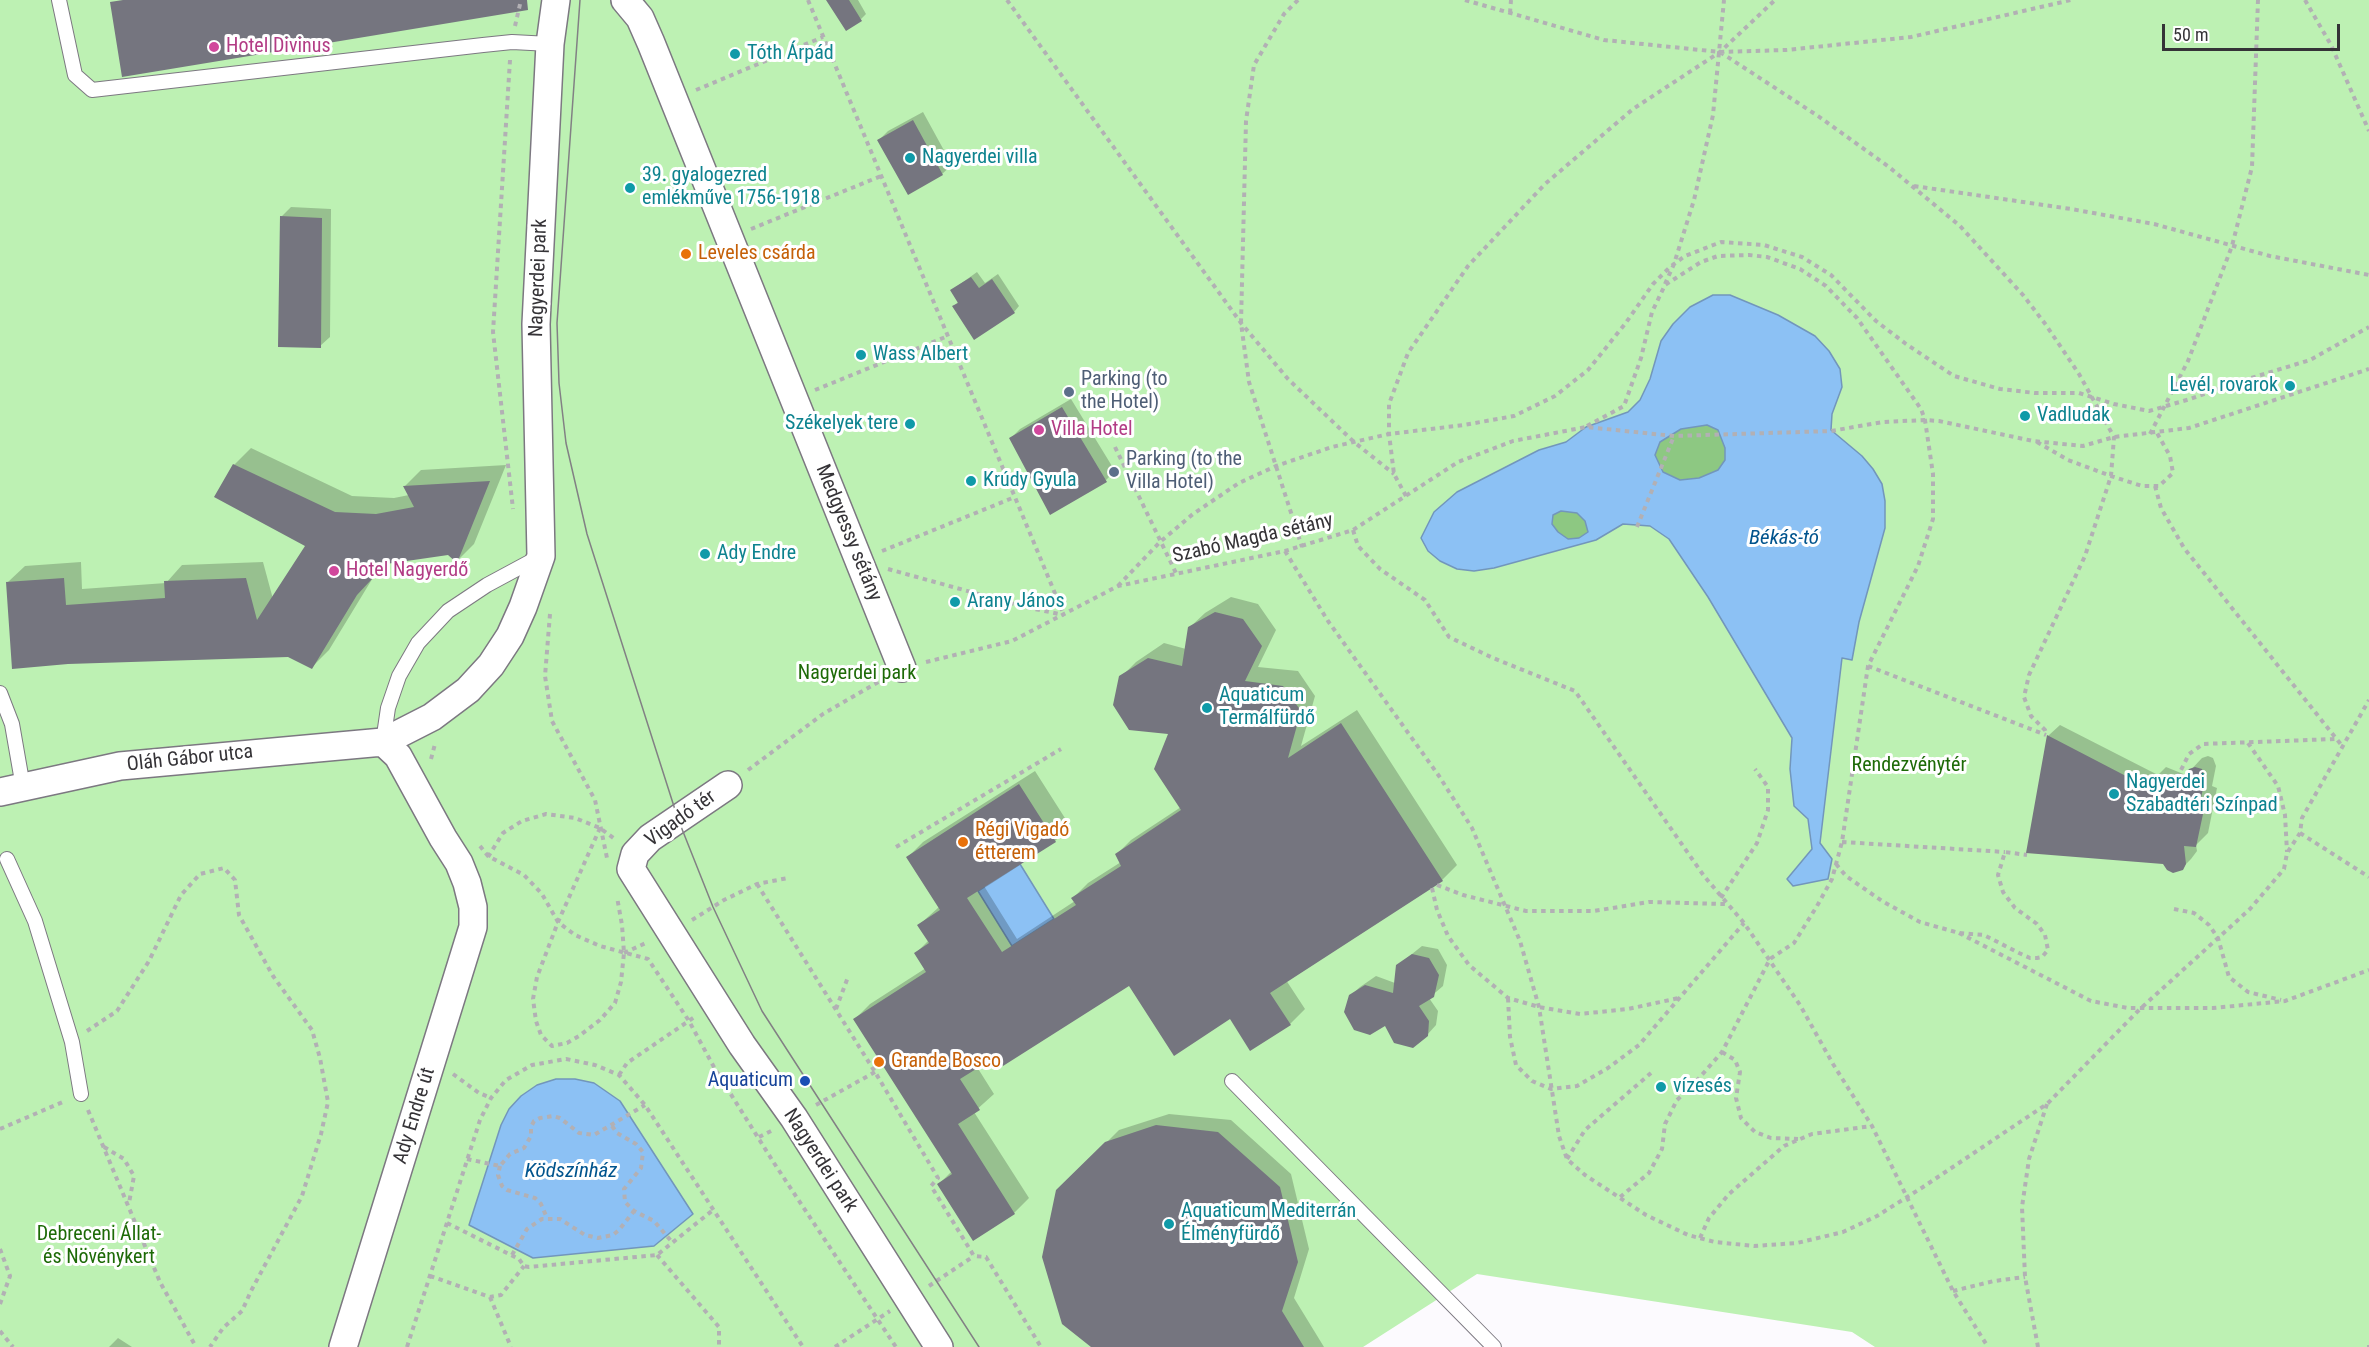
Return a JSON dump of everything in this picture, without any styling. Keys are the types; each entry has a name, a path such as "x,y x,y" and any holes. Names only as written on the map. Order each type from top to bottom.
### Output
{"street":[{"name":"Nagyerdei park","path":"541,556 536,324 550,44 556,0"},
{"name":"Medgyessy sétány","path":"625,0 640,18 674,99 902,668"},
{"path":"383,742 432,717 468,690 491,665 510,636 541,556"},
{"name":"Oláh Gábor utca","path":"12,790 120,766 383,742"},
{"name":"Ady Endre út","path":"343,1347 473,927 473,907 459,863 398,756 383,742"},
{"name":"Vigadó tér","path":"635,854 650,838 728,785"},
{"name":"Nagyerdei park","path":"635,854 631,869 742,1045 794,1118 939,1347"}],"lane":[{"path":"59,0 75,75 92,90 512,42 550,44"},
{"path":"383,742 388,708 399,676 418,643 448,611 487,585 541,556"},
{"path":"0,693 12,724 12,790"},
{"path":"7,859 35,921 72,1042 81,1094"},
{"path":"1232,1081 1494,1347"}],"path":[{"path":"513,510 493,332 512,42 521,0"},
{"path":"808,0 1064,615 1025,607 859,561"},
{"path":"1006,0 1241,323 1288,379 1354,442 1394,474"},
{"path":"1298,0 1284,14 1254,65 1246,121 1241,323 1249,382 1302,547"},
{"path":"1466,0 1604,40 1720,52 1786,50 1911,37 2071,0"},
{"path":"1510,13 1511,0"},
{"path":"1586,427 1624,406 1641,358 1652,312 1674,264 1694,200 1713,115 1724,0"},
{"path":"1406,496 1394,474 1389,434 1389,404 1408,352 1468,266 1545,184 1633,109 1720,52 1775,0"},
{"path":"2150,434 2188,361 2232,246 2252,167 2258,0"},
{"path":"2305,0 2331,45 2369,131"},
{"path":"674,99 823,37"},
{"path":"1720,52 1818,116 1914,186 1960,226 2023,295 2046,325 2092,396 2114,437 2111,476 2085,556 2029,675 2024,697 2031,716 2046,730 2047,735 1868,666"},
{"path":"729,238 881,176"},
{"path":"1914,186 2071,209 2154,224 2270,256 2369,275"},
{"path":"1160,542 1194,514 1239,483 1276,466 1332,447 1389,434 1514,416 1556,396 1588,370 1653,284 1674,264 1684,256 1720,242 1764,245 1802,257 1831,275 1876,321 1906,345 1954,376 2000,389 2035,393 2079,393 2114,404 2149,411 2310,360 2369,327"},
{"path":"1619,1198 1649,1173 1662,1149 1665,1124 1677,1100 1722,1052 1770,959 1794,943 1832,879 1842,842 1868,666 1918,566 1932,519 1933,474 1925,420 1921,409 1857,318 1826,286 1800,269 1767,257 1749,255 1718,256 1701,262 1665,285"},
{"path":"794,399 948,336"},
{"path":"1586,427 1674,436 1831,430 1882,422 1925,420 2033,441 2083,446 2114,437 2189,428 2369,369"},
{"name":"Szabó Magda sétány","path":"1160,542 1118,586 1302,547 1353,530 1458,462 1513,441 1586,427"},
{"path":"2033,441 2068,460 2111,476 2142,486 2159,486 2173,473 2170,456 2157,433"},
{"path":"1637,527 1674,436"},
{"path":"1116,447 1176,573"},
{"path":"2155,486 2161,508 2184,548 2343,747"},
{"path":"859,561 1015,497"},
{"path":"1353,530 1358,546 1380,569 1425,600 1449,637 1493,658 1575,691 1721,898 1744,923 1770,959 1800,1005 1833,1064 1872,1126 1953,1291 1988,1347"},
{"path":"1285,551 1328,621 1439,776 1472,828 1520,942 1539,1007 1559,1136 1567,1160 1585,1176 1646,1215 1715,1242 1754,1246 1797,1243 1843,1232 1876,1216 2047,1104 2140,1009 2250,909 2284,869 2287,853 2285,815 2278,786 2248,743"},
{"path":"552,603 545,676 552,721 595,800 608,862"},
{"path":"545,622 550,614"},
{"path":"2287,853 2300,833 2302,818 2369,700"},
{"path":"433,766 430,757 435,744 443,739"},
{"path":"2174,786 2189,754 2203,744 2336,739"},
{"path":"896,847 1061,749"},
{"path":"1721,898 1757,843 1768,810 1768,787 1755,769"},
{"path":"600,828 558,922 537,977 533,999 541,1035 552,1046 567,1043 579,1036 600,1020 615,1004 621,981 624,953 617,895"},
{"path":"2300,833 2369,877"},
{"path":"474,838 488,856 524,875 542,894 558,922 575,935 648,959 689,1021 715,1070 896,1347"},
{"path":"1842,842 2027,855"},
{"path":"1836,864 1846,876 1882,901 1920,922 1959,933 1984,935 2030,958 2042,957 2048,950 2045,935 2037,924 2015,908 2003,892 1998,875 2005,852"},
{"path":"72,1042 117,1011 149,961 181,895 200,874 224,868 235,880 239,915 273,976 312,1030 328,1102 302,1196 250,1291 242,1311 223,1328 210,1347"},
{"path":"624,953 672,932 724,900 757,884 788,878"},
{"path":"757,884 938,1178 931,1186 974,1256 986,1257 1041,1347"},
{"path":"1437,885 1463,895 1526,911 1594,911 1649,902 1726,904"},
{"path":"1432,888 1437,909 1448,936 1469,964 1508,998 1539,1007 1580,1014 1628,1009 1680,998"},
{"path":"2174,909 2194,913 2209,925 2218,938 2229,977 2248,992 2285,1000"},
{"path":"1508,998 1510,1037 1516,1065 1532,1081 1551,1089 1577,1086 1608,1068 1639,1045 1744,923"},
{"path":"1959,933 2091,1001 2140,1009 2212,1008 2285,1000 2369,970"},
{"path":"836,1009 848,977"},
{"path":"619,1075 627,1063 715,1003"},
{"path":"1722,1052 1735,1059 1740,1072 1736,1098 1741,1118 1755,1132 1772,1138 1802,1139"},
{"path":"407,1347 480,1120 491,1098 506,1080 532,1065 566,1059 595,1065 619,1075 645,1105 803,1347"},
{"path":"433,1060 478,1093 491,1098"},
{"path":"1567,1160 1585,1130 1651,1073"},
{"path":"0,1129 81,1094 160,1282 196,1347"},
{"path":"2038,1347 2025,1277 2022,1207 2030,1159 2047,1104"},
{"path":"547,1218 541,1204 535,1198 507,1190 502,1186 498,1175 500,1166 510,1154 524,1148 531,1136 534,1121 553,1116 560,1118 579,1133 589,1136 612,1126 645,1105"},
{"path":"612,1126 617,1133 636,1144 643,1152 641,1168 623,1192 625,1202 634,1211 654,1221 672,1242"},
{"path":"1700,1238 1709,1218 1729,1194 1784,1146 1812,1134 1872,1126"},
{"path":"103,1147 124,1159 134,1176 128,1205"},
{"path":"467,1159 500,1166"},
{"path":"430,1276 490,1297 501,1295 524,1266 657,1255 713,1210"},
{"path":"512,1255 530,1225 547,1218 565,1221 585,1235 598,1238 607,1237 619,1230 634,1211"},
{"path":"447,1223 512,1255 524,1266"},
{"path":"0,1249 10,1276 0,1304"},
{"path":"657,1255 719,1327 719,1347"},
{"path":"1953,1291 1994,1281 2025,1277"},
{"path":"490,1297 511,1347"},
{"path":"0,1330 13,1347"}],"green space":[{"name":"Nagyerdei park","path":"0,0 2369,0 2369,1347 1875,1347 1852,1332 1477,1274 1363,1347 0,1347"},
{"path":"1707,425 1718,430 1725,448 1725,460 1718,470 1699,478 1680,480 1663,472 1655,455 1660,442 1681,429"},
{"path":"1561,511 1577,512 1585,521 1588,532 1579,538 1568,539 1558,532 1552,524 1553,515"}],"water":[{"name":"Békás-tó","path":"1713,295 1730,295 1778,315 1815,336 1829,351 1840,369 1842,387 1832,414 1831,430 1862,456 1882,484 1885,501 1885,528 1859,622 1852,660 1842,658 1820,843 1832,859 1828,879 1793,886 1787,879 1812,849 1808,819 1794,806 1790,769 1792,738 1708,597 1669,539 1650,526 1623,524 1596,540 1494,568 1474,571 1457,569 1440,561 1428,551 1421,538 1434,512 1457,492 1539,450 1566,442 1586,427 1628,412 1640,400 1650,379 1661,341 1673,324 1690,307","holes":["1707,425 1718,430 1725,448 1725,460 1718,470 1699,478 1680,480 1663,472 1655,455 1660,442 1681,429","1561,511 1577,513 1585,521 1588,532 1579,538 1568,539 1558,532 1552,524 1553,515"]},
{"path":"1020,864 1054,919 1012,946 978,891"},
{"name":"Ködszínház","path":"556,1079 575,1079 594,1083 620,1101 693,1214 654,1246 533,1258 469,1225 501,1125 509,1109 521,1096 537,1085"}],"building":[{"name":"Hotel Divinus","path":"123,0 527,0 528,10 122,77 110,2"},
{"path":"826,0 849,0 862,21 846,31"},
{"name":"Nagyerdei villa","path":"913,120 943,175 908,195 877,140"},
{"path":"280,216 322,218 321,348 278,347"},
{"path":"971,277 979,288 992,279 1015,313 974,340 952,306 958,303 950,290"},
{"path":"1062,407 1107,482 1050,515 1009,438"},
{"name":"Hotel Nagyerdő","path":"233,464 335,512 376,514 414,507 403,486 490,481 457,563 448,555 386,564 357,595 312,669 288,657 68,664 12,669 6,582 64,578 66,605 165,598 164,581 246,578 257,620 305,546 214,497"},
{"path":"1215,612 1243,619 1262,646 1245,681 1283,686 1301,711 1288,758 1341,723 1443,881 1270,993 1291,1025 1250,1051 1230,1019 1174,1056 1129,986 1003,1066 997,1056 960,1079 980,1110 958,1124 1015,1214 973,1241 937,1184 952,1174 853,1019 926,972 914,953 929,943 917,925 940,910 906,857 1019,784 1056,842 967,898 1002,952 1076,905 1071,898 1121,866 1115,854 1181,810 1154,769 1168,734 1129,730 1113,705 1119,676 1148,658 1182,666 1188,627"},
{"name":"Nagyerdei Szabadtéri Színpad","path":"2047,735 2149,788 2153,777 2177,787 2189,769 2195,767 2202,769 2205,779 2201,798 2206,800 2196,847 2184,846 2186,864 2183,870 2173,873 2163,864 2026,853"},
{"path":"1412,954 1429,958 1439,975 1434,997 1419,1006 1429,1021 1428,1036 1413,1048 1394,1043 1385,1026 1370,1035 1354,1030 1344,1012 1349,995 1365,985 1393,993 1396,965"},
{"name":"Aquaticum Mediterrán Élményfürdő","path":"1156,1125 1218,1132 1280,1187 1298,1262 1282,1311 1304,1347 1091,1347 1062,1324 1042,1257 1056,1190 1105,1142"}],"tram line":[{"path":"580,0 557,323 559,383 566,443 587,534 678,819 713,907 762,1011 979,1347"}],"place":[{"name":"Hotel Divinus","path":"214,47"},
{"name":"Tóth Árpád","path":"735,54"},
{"name":"Nagyerdei villa","path":"910,158"},
{"name":"39. gyalogezred emlékműve 1756-1918","path":"630,188"},
{"name":"Leveles csárda","path":"686,254"},
{"name":"Wass Albert","path":"861,355"},
{"name":"Levél, rovarok","path":"2290,386"},
{"name":"Parking (to the Hotel)","path":"1069,392"},
{"name":"Vadludak","path":"2025,416"},
{"name":"Székelyek tere","path":"910,424"},
{"name":"Villa Hotel","path":"1039,430"},
{"name":"Parking (to the Villa Hotel)","path":"1114,472"},
{"name":"Krúdy Gyula","path":"971,481"},
{"name":"Ady Endre","path":"705,554"},
{"name":"Hotel Nagyerdő","path":"334,571"},
{"name":"Arany János","path":"955,602"},
{"name":"Aquaticum Termálfürdő","path":"1207,708"},
{"name":"Nagyerdei Szabadtéri Színpad","path":"2114,794"},
{"name":"Régi Vigadó étterem","path":"963,842"},
{"name":"Grande Bosco","path":"879,1062"},
{"name":"Aquaticum","path":"805,1081"},
{"name":"vízesés","path":"1661,1087"},
{"name":"Aquaticum Mediterrán Élményfürdő","path":"1169,1224"}],"park label":[{"name":"Rendezvénytér","path":"1909,766"},
{"name":"Debreceni Állat- és Növénykert","path":"99,1246"}]}
